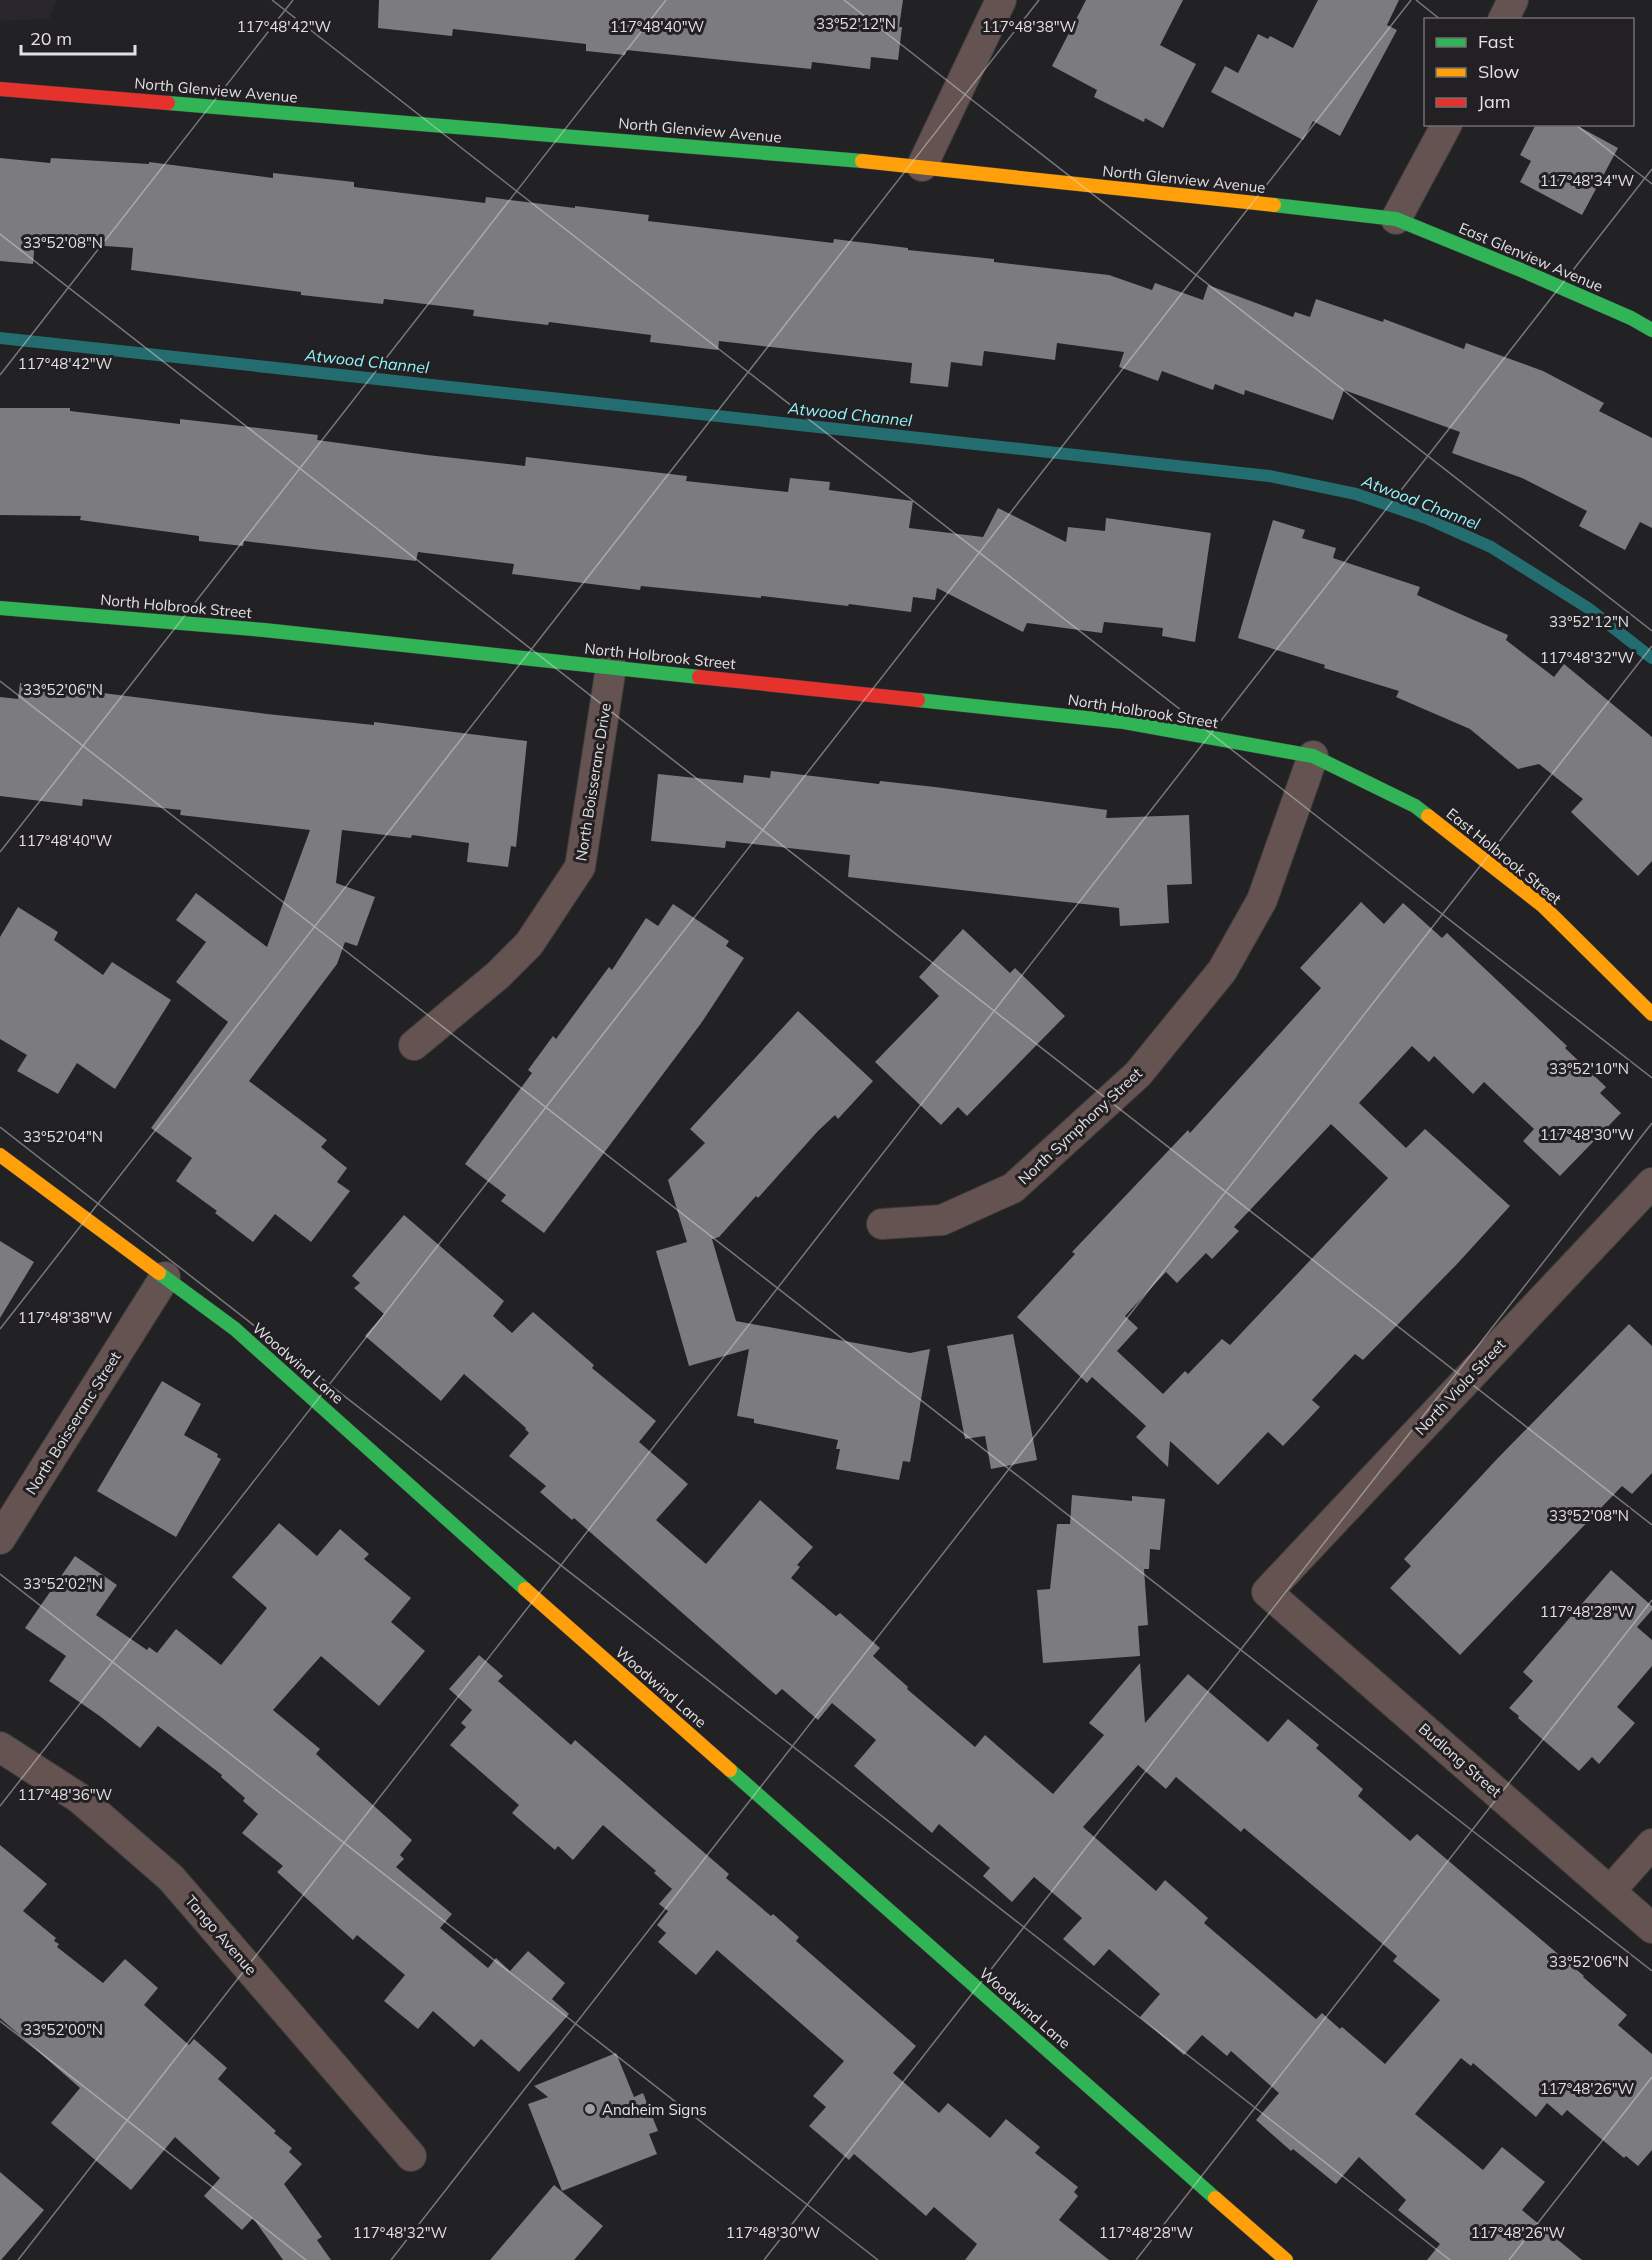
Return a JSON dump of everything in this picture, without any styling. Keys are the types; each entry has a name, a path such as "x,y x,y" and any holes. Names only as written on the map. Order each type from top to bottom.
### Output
{"street":[{"path":"922,166 1001,0"},
{"path":"1504,18 1513,0"},
{"name":"North Glenview Avenue","path":"0,89 922,166 1396,219"},
{"path":"1396,219 1446,126"},
{"name":"East Glenview Avenue","path":"1396,219 1531,274 1631,318 1652,330"},
{"name":"North Holbrook Street","path":"0,608 264,630 1124,722 1313,756"},
{"name":"North Boisseranc Drive","path":"414,1045 498,975 529,944 580,867 611,667"},
{"name":"East Holbrook Street","path":"1313,756 1415,806 1543,906 1652,1014"},
{"name":"North Symphony Street","path":"882,1224 942,1220 1013,1188 1138,1074 1222,970 1262,900 1313,756"},
{"name":"Woodwind Lane","path":"0,1155 235,1329 443,1516 1286,2260"},
{"name":"North Viola Street","path":"1267,1592 1652,1183"},
{"name":"North Boisseranc Street","path":"0,1539 165,1277"},
{"name":"Budlong Street","path":"1267,1592 1652,1928"},
{"name":"Tango Avenue","path":"0,1747 79,1798 171,1878 411,2156"},
{"path":"1610,1891 1652,1844"}],"shaded area":[{"path":"0,0 57,0 49,19 0,21"}],"building":[{"path":"379,0 903,0 898,60 871,57 870,69 812,62 811,69 626,50 625,55 586,51 586,44 453,29 452,36 378,28"},
{"path":"1086,0 1183,0 1160,45 1196,64 1163,128 1145,118 1144,122 1094,97 1097,90 1052,66"},
{"path":"1318,0 1399,0 1387,25 1397,30 1340,136 1313,121 1303,140 1211,92 1225,66 1238,73 1258,34 1268,39 1270,36 1293,48"},
{"path":"1535,126 1578,126 1618,148 1582,215 1520,182 1531,161 1520,155"},
{"path":"0,158 50,163 51,158 149,164 149,162 273,178 273,173 354,182 354,187 485,203 486,197 649,215 648,221 833,243 834,239 994,259 994,262 1109,275 1152,290 1155,283 1203,300 1208,285 1293,317 1295,312 1310,317 1316,299 1383,322 1384,319 1464,349 1466,343 1543,371 1604,403 1599,411 1652,438 1652,528 1640,522 1625,550 1579,526 1587,511 1522,478 1452,453 1460,432 1344,390 1333,420 1245,390 1244,395 1215,384 1213,390 1162,371 1158,381 1119,367 1124,352 1057,343 1055,360 984,351 982,366 951,362 948,387 910,383 912,363 719,341 718,350 650,342 651,335 549,322 548,325 473,316 474,310 384,299 383,304 301,295 301,292 131,270 133,248 35,241 33,264 0,261"},
{"path":"0,408 70,408 70,411 180,424 180,419 318,435 317,440 427,455 525,466 526,457 687,476 686,481 788,492 790,478 830,482 829,490 913,501 909,528 983,537 998,508 1066,542 1068,527 1105,531 1106,518 1211,533 1195,642 1162,636 1163,628 1104,622 1102,633 1027,623 1023,632 937,588 935,600 913,597 911,612 849,604 848,606 641,586 640,590 512,574 514,564 418,552 416,561 244,541 243,546 199,541 199,536 80,520 81,516 0,515"},
{"path":"1273,520 1305,530 1302,538 1336,548 1333,558 1420,587 1417,595 1508,635 1506,640 1554,677 1564,664 1652,737 1652,861 1638,876 1571,812 1583,799 1539,764 1518,769 1470,729 1396,697 1399,691 1238,638"},
{"path":"20,683 65,688 65,683 96,687 95,692 267,714 374,725 374,722 527,741 516,847 511,846 508,867 467,862 469,843 412,835 411,838 342,830 336,883 375,897 357,946 345,942 337,964 249,1081 327,1140 321,1147 347,1168 337,1182 350,1191 311,1242 275,1214 253,1242 215,1213 217,1211 176,1181 192,1158 151,1128 228,1022 176,982 206,942 176,920 196,893 267,947 310,830 180,815 181,810 83,799 82,806 0,796 0,697 18,699"},
{"path":"771,771 879,784 880,781 935,787 1107,810 1106,818 1189,815 1192,884 1167,885 1169,923 1120,926 1119,908 848,877 850,855 726,841 725,848 651,841 658,774 743,783 744,775 770,778"},
{"path":"1361,902 1384,924 1403,903 1442,938 1447,933 1567,1046 1565,1048 1606,1087 1600,1093 1621,1113 1560,1176 1523,1141 1534,1129 1484,1082 1473,1094 1434,1056 1429,1062 1412,1046 1359,1103 1406,1148 1425,1129 1510,1206 1363,1360 1355,1354 1312,1400 1320,1407 1283,1446 1268,1432 1218,1485 1170,1441 1168,1467 1136,1437 1146,1426 1092,1377 1087,1383 1017,1317 1075,1254 1072,1252 1188,1130 1190,1133 1321,988 1300,968","holes":["1331,1124 1388,1178 1230,1345 1222,1339 1188,1374 1185,1371 1163,1394 1117,1351 1138,1328 1125,1316 1166,1272 1177,1283 1206,1253 1212,1259 1239,1231 1234,1227"]},
{"path":"673,904 729,941 726,946 744,958 702,1022 544,1233 501,1201 506,1195 465,1164 532,1073 528,1070 553,1036 556,1039 609,967 612,970 646,918 658,926"},
{"path":"18,907 58,932 54,940 103,975 112,962 171,1000 115,1089 77,1063 58,1094 17,1071 27,1055 0,1039 0,937"},
{"path":"963,929 1010,973 1015,968 1065,1016 967,1116 958,1107 941,1125 875,1062 939,996 919,977"},
{"path":"798,1011 873,1081 838,1119 835,1115 818,1131 758,1198 756,1196 719,1237 712,1239 736,1321 910,1353 930,1349 910,1462 903,1461 899,1480 836,1469 840,1449 836,1449 838,1440 754,1423 754,1419 737,1416 749,1349 689,1366 656,1251 687,1242 668,1180 705,1143 690,1129"},
{"path":"404,1215 504,1301 493,1316 512,1333 533,1312 594,1365 592,1368 656,1421 639,1442 688,1484 656,1520 706,1564 760,1500 813,1547 797,1565 800,1567 791,1578 836,1616 840,1613 880,1648 873,1656 908,1687 907,1689 975,1747 985,1735 1053,1794 1104,1735 1089,1723 1140,1663 1145,1723 1188,1674 1268,1742 1288,1719 1319,1745 1316,1748 1363,1789 1358,1796 1410,1841 1417,1834 1627,2015 1618,2025 1652,2054 1652,2150 1638,2166 1626,2156 1624,2158 1567,2110 1562,2116 1547,2103 1536,2117 1473,2063 1471,2066 1461,2058 1415,2114 1483,2170 1502,2147 1545,2182 1522,2210 1582,2260 1427,2260 1440,2244 1398,2210 1406,2200 1359,2157 1336,2184 1293,2149 1291,2151 1256,2120 1279,2093 1231,2051 1227,2056 1202,2035 1184,2055 1140,2017 1160,1994 1109,1949 1094,1966 1063,1939 1082,1918 1034,1877 1012,1902 983,1876 990,1868 939,1824 932,1833 854,1766 876,1740 832,1703 818,1720 782,1689 776,1695 574,1518 572,1520 540,1492 546,1486 509,1456 529,1433 526,1428 464,1374 441,1401 365,1336 384,1314 354,1288 360,1283 352,1276","holes":["1138,1765 1166,1789 1176,1777 1241,1832 1244,1828 1397,1956 1393,1961 1440,2000 1385,2064 1322,2013 1316,2019 1204,1923 1208,1918 1165,1880 1156,1891 1083,1827"]},
{"path":"0,1241 34,1262 0,1318"},
{"path":"1629,1324 1652,1346 1652,1473 1632,1494 1622,1486 1460,1655 1390,1588 1411,1566 1404,1559 1497,1459"},
{"path":"1013,1334 1037,1460 991,1469 985,1436 965,1439 947,1346"},
{"path":"162,1381 201,1404 184,1435 218,1454 217,1457 221,1459 176,1537 97,1491"},
{"path":"1072,1495 1132,1501 1132,1496 1165,1499 1160,1550 1150,1549 1149,1569 1144,1569 1148,1625 1138,1626 1140,1656 1043,1663 1037,1590 1050,1589 1057,1524 1070,1524"},
{"path":"279,1523 317,1556 340,1529 369,1554 364,1559 411,1598 391,1622 425,1651 379,1706 321,1656 273,1710 320,1749 316,1754 412,1840 400,1855 404,1859 396,1867 452,1914 440,1928 488,1968 496,1958 510,1971 528,1951 565,1983 552,1999 569,2014 519,2072 481,2039 474,2047 433,2011 418,2029 384,2001 405,1975 357,1935 353,1940 277,1872 283,1866 242,1833 258,1814 243,1801 245,1798 221,1777 222,1775 158,1726 140,1748 101,1717 49,1681 66,1656 25,1628 75,1556 117,1585 96,1615 147,1650 149,1647 157,1653 176,1629 221,1665 267,1608 232,1577"},
{"path":"1611,1570 1652,1606 1652,1610 1637,1627 1652,1640 1652,1666 1617,1707 1635,1723 1599,1764 1592,1757 1579,1771 1509,1708 1533,1681 1523,1672"},
{"path":"479,1655 503,1676 498,1681 571,1745 575,1740 729,1874 726,1878 771,1916 773,1914 799,1937 796,1941 916,2046 893,2073 939,2113 948,2103 990,2138 1006,2119 1040,2147 1035,2153 1078,2187 1074,2192 1078,2196 1059,2220 1109,2260 965,2260 977,2244 934,2207 926,2216 854,2154 849,2160 809,2126 826,2107 813,2096 844,2061 717,1950 696,1975 658,1942 666,1933 657,1925 668,1911 659,1904 672,1889 654,1873 656,1871 603,1825 573,1860 558,1846 555,1850 512,1813 519,1805 450,1745 466,1727 461,1723 472,1710 449,1689"},
{"path":"0,1845 47,1884 23,1911 56,1938 54,1941 59,1944 57,1947 103,1983 125,1959 158,1988 144,2005 189,2045 194,2039 227,2068 218,2079 292,2148 289,2152 302,2164 284,2184 322,2237 317,2240 331,2260 283,2260 253,2218 242,2230 204,2196 220,2178 175,2137 131,2190 51,2123 80,2088 0,2018"},
{"name":"Anaheim Signs","path":"616,2053 634,2097 643,2093 658,2131 649,2134 657,2154 562,2191 528,2104 548,2097 534,2086"},
{"path":"0,2172 44,2210 1,2260 0,2260"},
{"path":"554,2185 603,2226 574,2260 490,2260"}],"waterway":[{"name":"Atwood Channel","path":"0,338 1269,476 1356,494 1426,518 1491,547 1588,608 1652,658"}],"traffic: fast":[{"path":"168,103 862,161"},
{"path":"1274,205 1396,219 1521,270 1631,318 1652,330"},
{"path":"0,608 264,630 699,677"},
{"path":"918,700 1124,722 1313,756 1415,806 1428,816"},
{"path":"159,1273 235,1329 525,1589"},
{"path":"730,1770 1215,2198"}],"traffic: slow":[{"path":"862,161 1274,205"},
{"path":"1428,816 1543,906 1652,1014"},
{"path":"0,1155 159,1273"},
{"path":"525,1589 730,1770"},
{"path":"1215,2198 1286,2260"}],"traffic: jam":[{"path":"0,89 168,103"},
{"path":"699,677 918,700"}],"place":[{"name":"Anaheim Signs","path":"590,2109"}]}
